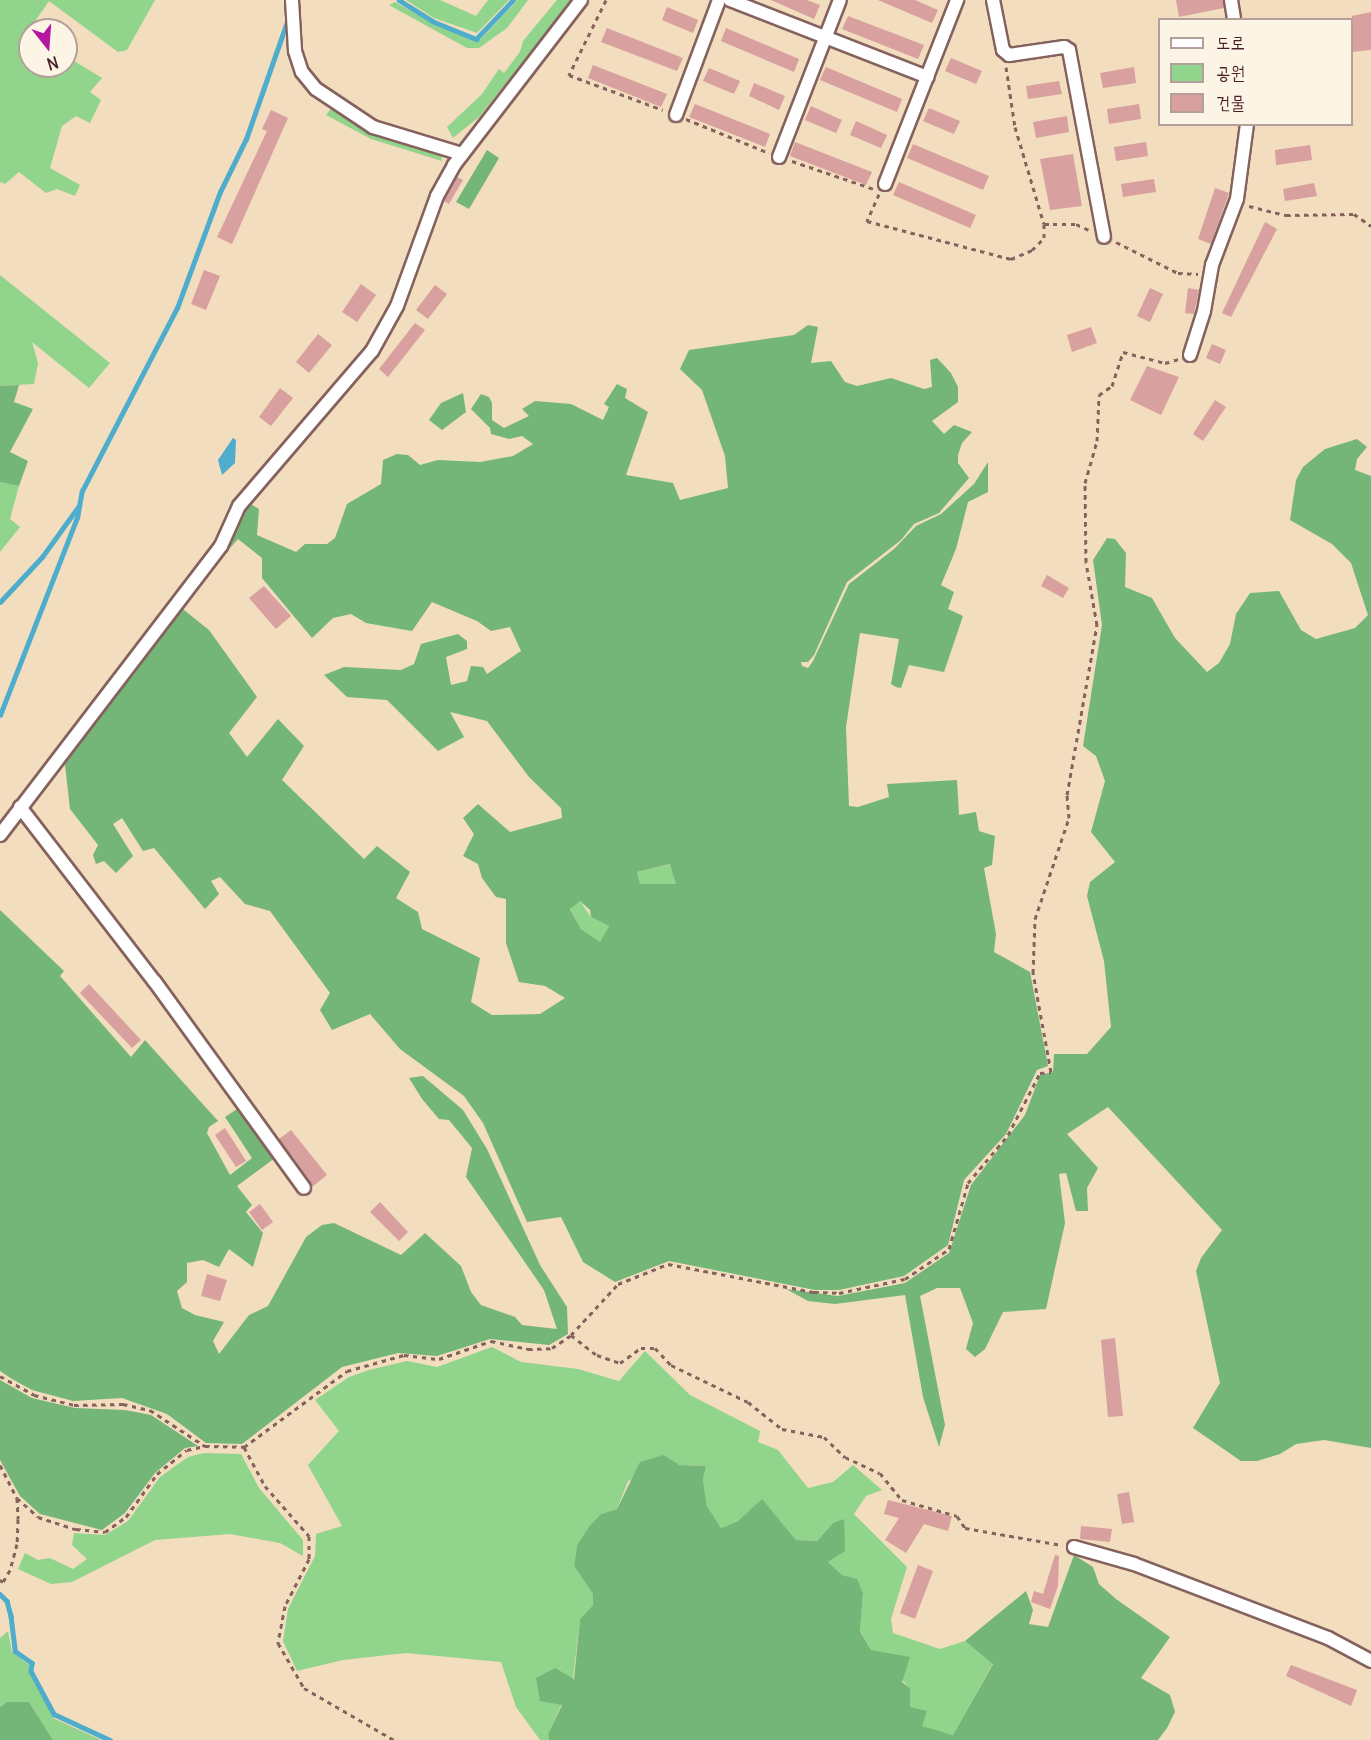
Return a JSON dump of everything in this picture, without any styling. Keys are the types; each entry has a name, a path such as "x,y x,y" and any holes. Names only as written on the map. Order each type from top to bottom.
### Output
{"street":[{"path":"292,0 295,51 302,72 316,89 373,127 462,154"},
{"path":"0,835 221,546 239,506 372,351 397,306 437,196 462,154 581,0"},
{"path":"676,115 719,0"},
{"path":"730,0 927,77"},
{"path":"779,157 840,0"},
{"path":"885,184 957,0"},
{"path":"993,0 1003,50 1009,55 1064,47 1069,50 1104,237"},
{"path":"1231,0 1234,18"},
{"path":"1190,355 1204,311 1212,265 1237,199 1247,126"},
{"path":"20,807 155,982 304,1188"},
{"path":"1074,1547 1145,1568 1328,1638 1371,1661"}],"path":[{"path":"1003,50 1015,127 1044,224 1076,224 1178,273 1201,274 1212,265"},
{"path":"1237,199 1257,209 1286,215 1354,214 1371,226"},
{"path":"0,1465 17,1498 38,1517 76,1529 105,1532 126,1517 157,1474 187,1450 205,1446 244,1447 347,1371 404,1355 439,1359 491,1341 528,1349 552,1348 571,1335 618,1284 668,1264 814,1292 839,1293 905,1279 949,1249 968,1183 1008,1135 1040,1073 1051,1072 1033,973 1035,919 1070,818 1067,795 1097,625 1086,562 1085,483 1097,441 1099,395 1112,386 1123,352 1166,363 1190,355"},
{"path":"571,1335 597,1356 620,1363 641,1348 655,1348 670,1365 748,1402 782,1429 824,1437 845,1457 880,1473 902,1500 957,1516 965,1528 1074,1547"},
{"path":"0,1376 34,1395 74,1405 123,1404 150,1410 205,1446"},
{"path":"244,1447 266,1486 309,1536 309,1559 285,1606 278,1643 304,1688 393,1740"},
{"path":"0,1580 3,1581 10,1570 17,1544 17,1498"}],"green space":[{"path":"0,0 155,0 127,50 118,52 78,22 78,18 72,18 49,1 37,18 18,18 18,78 78,78 78,63 102,78 90,92 101,100 90,123 76,116 62,126 50,168 80,185 75,196 57,189 46,193 19,172 5,184 0,182"},
{"path":"406,0 440,0 476,16 488,0 509,0 477,33 434,18"},
{"path":"518,0 528,0 507,28 479,48 467,48 389,5 395,2 429,21 480,40"},
{"path":"557,0 572,0 479,117 453,138 447,127 482,94 499,69 504,73 520,52 523,41"},
{"path":"332,107 375,133 441,156 442,161 371,139 326,115"},
{"path":"487,150 499,158 469,209 456,202"},
{"path":"0,275 110,363 89,388 32,342 38,363 34,384 0,386"},
{"path":"808,325 818,327 811,363 831,361 845,382 857,386 891,378 924,389 932,387 930,360 937,358 951,373 958,387 958,402 932,421 944,434 954,425 972,432 962,443 958,455 958,463 969,478 939,513 914,524 901,540 847,582 814,655 808,662 801,662 802,666 808,668 813,661 849,584 894,549 916,526 941,514 974,484 988,462 988,492 968,502 956,549 941,585 954,592 948,609 963,616 944,672 909,665 901,688 896,687 891,684 899,639 860,633 846,727 849,806 858,807 889,797 887,784 957,780 959,815 976,812 979,831 995,836 992,865 984,868 996,934 994,952 1030,972 1048,1066 1037,1070 1006,1134 964,1180 948,1245 904,1276 839,1290 815,1290 669,1261 615,1282 583,1262 561,1217 527,1222 483,1123 464,1096 400,1049 370,1014 332,1030 320,1010 330,993 270,911 245,904 220,877 211,881 219,894 205,909 154,848 143,851 122,818 113,824 133,856 116,873 104,861 96,864 93,855 98,845 70,809 64,756 179,606 209,630 257,697 229,733 247,757 278,719 304,746 282,780 364,859 377,846 410,872 396,898 418,912 422,929 480,958 471,1002 492,1015 540,1014 565,998 545,986 519,982 506,943 506,899 496,897 482,878 478,864 463,856 474,834 463,818 478,804 510,832 562,818 561,808 529,777 487,721 450,712 464,737 438,751 387,700 347,697 324,675 344,667 401,670 414,664 421,644 458,634 467,641 467,649 446,657 451,685 467,681 471,666 483,667 487,674 521,651 510,627 491,631 477,621 432,602 412,631 366,623 351,614 333,618 312,638 262,578 262,558 238,539 223,556 220,552 246,501 259,509 257,535 296,552 305,544 327,544 335,538 347,504 381,484 383,460 397,454 408,455 420,465 438,460 480,462 513,456 533,444 522,436 509,439 491,434 490,428 471,409 481,394 489,397 492,403 492,420 504,428 529,416 522,409 535,401 571,404 603,420 609,407 604,404 617,384 627,389 625,398 648,412 626,475 673,483 680,500 728,488 725,456 702,390 680,369 689,350 794,335","holes":["670,864 676,884 640,884 637,872","580,901 590,910 591,917 609,926 600,942 581,929 570,909"]},
{"path":"19,385 14,402 33,409 10,452 28,461 19,486 0,482 0,386"},
{"path":"463,393 466,412 442,430 429,420 441,403"},
{"path":"1357,439 1367,447 1357,459 1355,470 1371,476 1371,1448 1324,1440 1296,1444 1280,1454 1257,1461 1241,1461 1193,1428 1220,1383 1196,1271 1201,1258 1222,1230 1108,1107 1067,1134 1098,1168 1087,1188 1088,1211 1076,1211 1066,1173 1059,1174 1065,1223 1046,1309 1003,1312 985,1349 975,1357 966,1349 973,1323 960,1288 937,1288 920,1296 945,1425 939,1447 923,1397 905,1295 835,1304 808,1301 786,1289 838,1296 905,1283 949,1253 971,1185 1025,1115 1040,1075 1053,1072 1054,1054 1087,1054 1111,1027 1104,961 1087,896 1090,882 1115,862 1091,832 1105,781 1096,756 1083,746 1102,625 1093,560 1107,538 1115,539 1126,553 1125,587 1152,598 1175,638 1207,672 1219,663 1230,644 1236,614 1250,593 1279,591 1301,630 1316,639 1355,628 1368,615 1351,563 1332,544 1290,520 1296,480 1303,467 1325,449"},
{"path":"0,482 19,486 10,519 20,527 0,552"},
{"path":"671,864 677,884 640,884 637,872"},
{"path":"580,901 591,917 609,926 600,943 581,929 570,908"},
{"path":"0,910 64,971 60,976 131,1057 145,1040 218,1121 209,1127 207,1133 230,1175 252,1158 225,1117 237,1109 275,1158 237,1186 252,1205 246,1212 263,1233 253,1267 229,1249 219,1267 203,1260 187,1263 187,1282 177,1291 182,1308 195,1315 224,1322 213,1341 219,1354 249,1315 268,1306 306,1237 322,1225 334,1223 401,1255 425,1233 461,1266 471,1292 481,1305 515,1317 522,1325 557,1329 544,1290 466,1177 472,1148 449,1120 439,1119 422,1099 409,1078 423,1076 463,1110 487,1149 540,1265 567,1307 568,1334 549,1345 490,1339 437,1356 398,1353 342,1367 242,1444 206,1443 167,1414 122,1398 73,1401 32,1390 0,1371"},
{"path":"492,1347 521,1362 578,1369 619,1381 645,1351 690,1395 760,1431 758,1442 778,1450 808,1488 833,1482 853,1465 882,1490 866,1496 854,1514 907,1567 891,1619 893,1633 940,1649 965,1641 993,1663 953,1735 921,1726 910,1707 910,1688 871,1650 860,1630 863,1593 857,1580 842,1575 828,1562 835,1555 833,1523 817,1541 796,1540 762,1500 738,1521 721,1528 707,1506 703,1480 706,1466 679,1465 628,1481 617,1509 601,1514 590,1525 577,1545 574,1566 593,1594 593,1605 580,1619 573,1679 548,1734 549,1740 540,1740 516,1707 501,1662 406,1653 343,1660 297,1671 283,1641 288,1609 315,1556 316,1534 342,1526 308,1465 339,1431 315,1400 349,1377 369,1370 407,1361 437,1367"},
{"path":"0,1380 32,1398 75,1408 125,1410 151,1415 198,1446 185,1448 155,1473 125,1513 102,1530 40,1514 20,1496 0,1460"},
{"path":"204,1453 241,1454 259,1488 303,1540 303,1556 280,1543 230,1534 155,1540 72,1582 51,1584 18,1569 25,1553 38,1560 50,1558 73,1569 87,1559 72,1545 74,1533 105,1535 128,1521 160,1477 188,1457"},
{"path":"664,1455 679,1465 706,1466 703,1480 707,1506 721,1528 738,1521 762,1499 796,1540 817,1541 833,1523 844,1519 845,1551 828,1562 842,1575 857,1579 863,1593 860,1631 871,1650 910,1657 902,1682 910,1688 910,1707 927,1711 922,1726 953,1735 993,1664 965,1641 1026,1591 1033,1610 1029,1624 1048,1627 1074,1555 1093,1567 1099,1584 1116,1599 1170,1637 1141,1678 1170,1695 1175,1712 1167,1728 1158,1740 549,1740 548,1734 562,1705 540,1701 536,1678 555,1668 574,1679 580,1619 593,1605 593,1594 574,1566 577,1545 590,1525 601,1514 617,1509 640,1462"},
{"path":"8,1631 12,1652 29,1665 53,1718 101,1740 53,1740 29,1702 7,1702 0,1707 0,1638"},
{"path":"7,1702 29,1702 53,1740 0,1740 0,1707"}],"water":[{"path":"233,438 236,440 235,463 222,475 218,460"}],"building":[{"path":"771,0 807,0 820,5 814,19"},
{"path":"878,0 915,0 938,10 932,23"},
{"path":"1176,0 1223,0 1224,8 1179,17"},
{"path":"667,7 698,20 693,33 662,20"},
{"path":"1371,12 1371,50 1353,52 1352,16"},
{"path":"848,16 924,45 918,59 842,29"},
{"path":"607,28 683,58 677,71 601,42"},
{"path":"726,28 799,59 794,72 721,41"},
{"path":"951,58 982,71 976,84 945,71"},
{"path":"593,65 667,94 661,107 588,78"},
{"path":"826,67 902,99 897,112 820,80"},
{"path":"1134,67 1136,83 1103,88 1100,73"},
{"path":"709,68 740,81 734,94 703,81"},
{"path":"1059,81 1062,94 1028,99 1026,86"},
{"path":"754,83 785,96 779,110 749,96"},
{"path":"695,104 770,134 765,147 689,117"},
{"path":"1139,104 1141,119 1109,124 1107,109"},
{"path":"811,106 842,120 836,133 805,120"},
{"path":"929,108 960,121 954,134 923,121"},
{"path":"271,110 288,118 232,244 217,237 267,131 262,129"},
{"path":"1067,116 1069,132 1036,138 1033,122"},
{"path":"856,121 887,135 881,148 850,135"},
{"path":"795,142 872,172 866,185 790,156"},
{"path":"1146,142 1148,156 1116,161 1114,147"},
{"path":"913,144 989,176 983,190 907,158"},
{"path":"1310,145 1312,160 1276,165 1275,150"},
{"path":"1073,154 1082,206 1050,210 1040,159"},
{"path":"457,177 463,180 449,204 444,201"},
{"path":"1154,179 1156,192 1123,197 1121,184"},
{"path":"899,182 976,215 970,228 893,195"},
{"path":"1314,183 1317,196 1285,201 1283,189"},
{"path":"1215,188 1229,193 1211,244 1198,239"},
{"path":"1265,222 1277,229 1231,317 1222,313"},
{"path":"204,270 220,276 206,310 191,304"},
{"path":"361,284 376,295 357,322 342,312"},
{"path":"435,285 447,294 428,319 416,310"},
{"path":"1150,288 1163,294 1150,322 1137,316"},
{"path":"1188,288 1199,290 1194,314 1185,313"},
{"path":"415,323 425,330 388,377 379,369"},
{"path":"1091,327 1097,343 1072,352 1067,335"},
{"path":"318,334 332,345 309,373 296,362"},
{"path":"1212,344 1226,350 1220,364 1206,358"},
{"path":"1147,366 1179,377 1161,415 1130,400"},
{"path":"280,388 293,398 271,426 259,417"},
{"path":"1215,400 1226,407 1203,441 1193,434"},
{"path":"1047,575 1069,588 1063,598 1041,586"},
{"path":"264,586 291,616 276,629 249,598"},
{"path":"89,984 141,1040 132,1048 80,993"},
{"path":"225,1128 246,1161 236,1167 215,1135"},
{"path":"291,1130 327,1175 312,1187 279,1139"},
{"path":"380,1202 408,1232 399,1241 370,1212"},
{"path":"260,1204 273,1222 262,1230 249,1212"},
{"path":"207,1274 227,1280 220,1301 201,1296"},
{"path":"1115,1338 1123,1416 1108,1417 1101,1340"},
{"path":"1129,1492 1134,1522 1122,1524 1117,1494"},
{"path":"888,1500 952,1516 948,1531 924,1524 906,1553 885,1540 899,1518 884,1514"},
{"path":"1081,1526 1112,1529 1110,1542 1080,1539"},
{"path":"1055,1555 1059,1556 1058,1586 1050,1609 1031,1602 1034,1591 1043,1594"},
{"path":"918,1565 933,1571 915,1619 900,1613"},
{"path":"1291,1665 1357,1690 1351,1706 1286,1676"}],"waterway":[{"path":"399,0 432,21 476,39 513,0"},
{"path":"0,715 77,518 82,491 177,308 220,192 246,139 289,16"},
{"path":"0,602 42,557 78,507"},
{"path":"0,1594 7,1601 11,1616 15,1651 32,1663 31,1671 54,1714 110,1740"}]}
